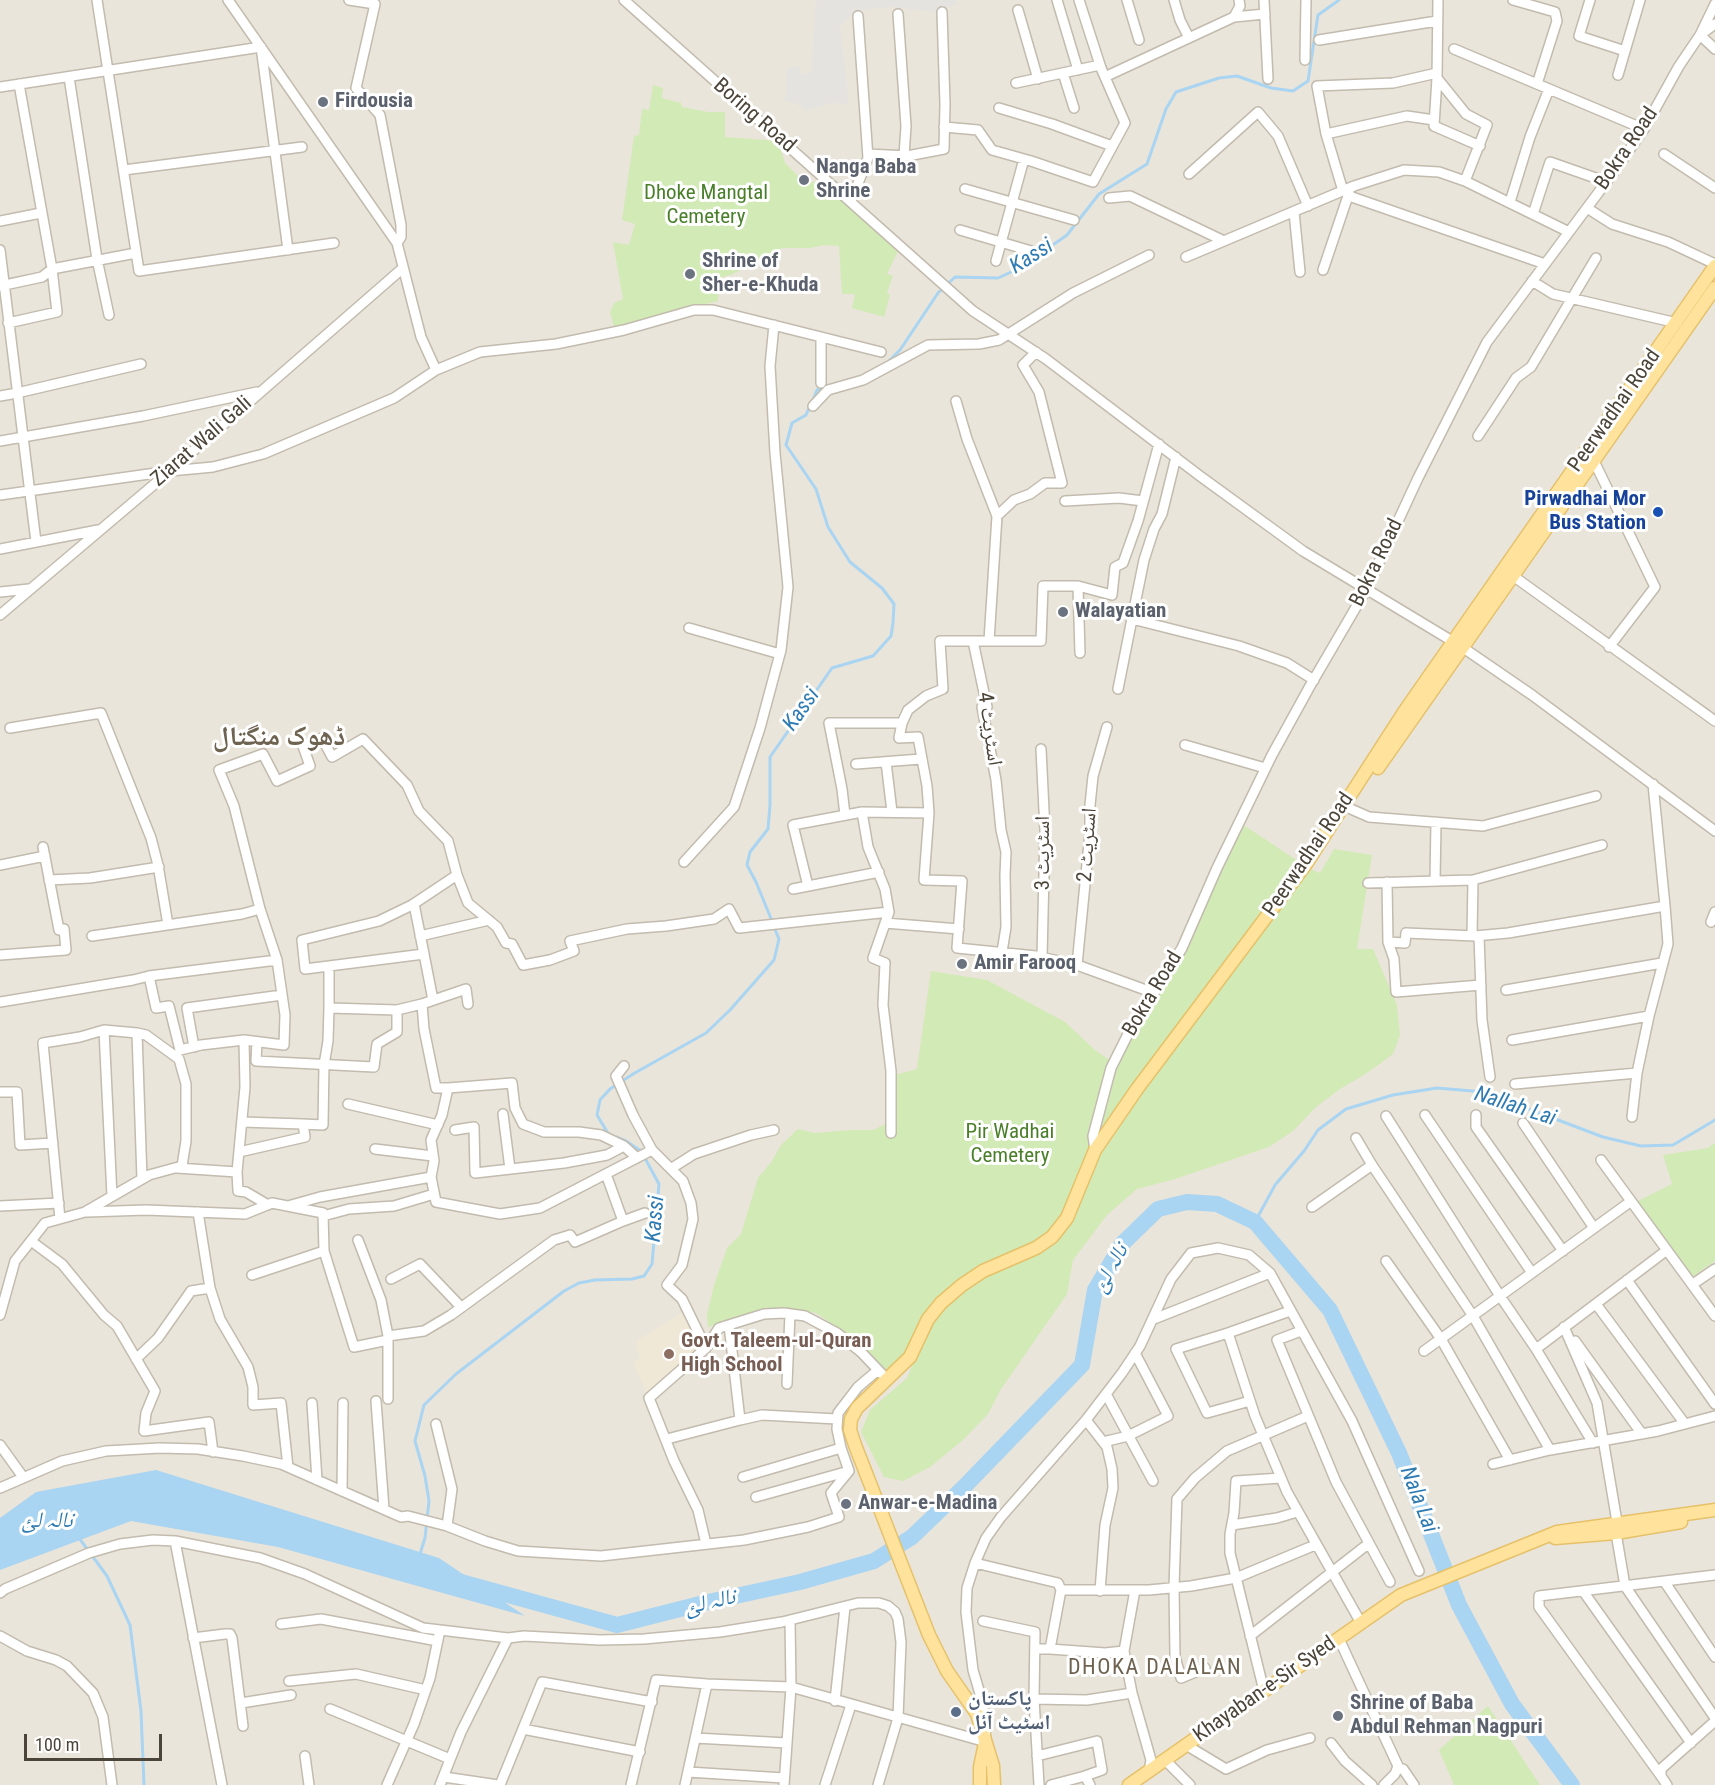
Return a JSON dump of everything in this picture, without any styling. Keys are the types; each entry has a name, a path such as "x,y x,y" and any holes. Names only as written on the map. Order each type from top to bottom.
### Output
{"main road":[{"name":"Peerwadhai Road","path":"994,1785 993,1766 977,1714 953,1681 929,1635 850,1430 851,1419 857,1408 910,1357 928,1319 948,1297 983,1271 1036,1248 1052,1237 1067,1218 1095,1150 1137,1089 1306,864 1404,712 1508,573 1715,265"},
{"path":"1508,573 1715,288"},
{"path":"1617,1528 1715,1510"},
{"path":"1617,1528 1715,1518"},
{"name":"Khayaban-e-Sir Syed","path":"1129,1785 1401,1595 1557,1532 1617,1528"},
{"path":"980,1785 980,1767 986,1742"}],"street":[{"path":"96,0 139,271 334,243"},
{"path":"228,0 397,243 421,337 436,370"},
{"path":"349,0 375,4 356,88 380,115 401,225 401,237 397,243"},
{"name":"Boring Road","path":"624,0 973,311 1036,352 1303,551 1457,644 1532,695 1715,831"},
{"path":"1057,0 1078,70"},
{"path":"945,127 978,130 992,150 1093,182 1125,123 1100,65 1079,0"},
{"path":"1127,0 1139,40"},
{"path":"1174,0 1189,38"},
{"path":"1234,17 1240,6 1239,0"},
{"path":"1264,0 1268,80"},
{"path":"1305,60 1306,0"},
{"path":"1438,0 1434,126 1480,146"},
{"path":"1514,0 1555,12 1557,21 1536,84"},
{"path":"1590,0 1579,36 1625,51"},
{"path":"1618,75 1640,0"},
{"name":"Bokra Road","path":"1095,1150 1095,1127 1111,1068 1127,1036 1182,948 1216,868 1265,768 1366,590 1418,478 1487,342 1644,129 1715,4"},
{"path":"1018,9 1038,78"},
{"path":"868,154 904,156 944,149 942,12"},
{"path":"898,14 906,126 904,156"},
{"path":"1109,75 1234,17 1265,14"},
{"path":"851,201 868,154 858,16"},
{"path":"1319,40 1437,21"},
{"path":"1715,24 1700,34 1715,48"},
{"path":"0,87 261,47"},
{"path":"261,47 288,250"},
{"path":"1454,49 1644,129"},
{"path":"1016,83 1100,65"},
{"path":"1062,73 1074,108"},
{"path":"1323,270 1347,192 1326,134 1317,86 1393,83 1437,75"},
{"path":"1437,75 1466,114 1487,124 1465,181"},
{"path":"69,77 109,315"},
{"path":"9,323 57,312 52,269 19,84"},
{"path":"1510,202 1530,137 1549,89"},
{"path":"999,108 1112,146"},
{"path":"1189,174 1258,112 1278,135 1308,206"},
{"path":"1326,134 1407,116 1434,120"},
{"path":"124,170 302,147"},
{"path":"1664,154 1715,188"},
{"path":"996,261 1024,159"},
{"path":"1533,214 1550,162 1607,182"},
{"path":"1186,257 1308,206 1404,170 1439,172 1465,181 1569,232"},
{"path":"965,189 1074,220"},
{"path":"1347,192 1545,264"},
{"path":"1109,198 1130,196 1224,241"},
{"path":"1587,208 1612,224 1668,242 1715,265"},
{"path":"1294,212 1300,272"},
{"path":"0,221 41,213"},
{"path":"960,230 1031,252"},
{"path":"0,250 2,285 9,323 36,542"},
{"path":"2,285 42,277 52,269 136,254"},
{"path":"813,406 828,390 863,380 928,345 979,344 999,340 1073,293 1149,255"},
{"path":"1478,436 1516,378 1531,367 1596,258"},
{"name":"Ziarat Wali Gali","path":"0,615 170,471 403,268"},
{"path":"1532,281 1553,294 1677,323"},
{"path":"0,495 213,467 263,454 394,398 436,370 480,352 556,344 612,333 694,310 713,310 881,352"},
{"path":"684,862 734,807 760,728 780,654 788,587 775,453 770,366 774,325"},
{"path":"821,337 821,383"},
{"path":"0,351 12,349"},
{"path":"997,516 1014,500 1030,494 1046,483 1062,483 1039,392 1023,365 1036,352"},
{"path":"0,396 141,364"},
{"path":"0,441 143,416 259,392"},
{"path":"956,401 967,439 997,516 989,641"},
{"path":"973,641 1041,641 1042,586 1078,586 1112,595 1115,567 1123,562 1159,444"},
{"path":"1118,689 1144,560 1154,529 1162,514 1176,458"},
{"path":"1593,459 1655,587 1609,647"},
{"path":"1065,501 1119,498 1143,501"},
{"path":"0,549 99,530"},
{"path":"1508,573 1715,722"},
{"path":"1078,586 1080,653"},
{"path":"0,592 29,589"},
{"path":"1132,619 1239,646 1287,663 1314,680"},
{"path":"690,628 780,654"},
{"name":"اسٹریٹ 4","path":"902,723 908,710 926,696 943,689 940,641 973,641 987,707 982,708 996,780 1000,830 1006,852 1006,927 1002,952"},
{"path":"10,728 101,713 151,838 159,867 168,925"},
{"path":"845,815 829,723 902,723 899,738 918,737 927,786 929,813 924,880 962,881 957,948 1041,957 1077,965 1154,993"},
{"name":"اسٹریٹ 2","path":"1077,965 1090,833 1090,805 1094,776 1107,727"},
{"path":"149,976 156,1008 169,1006 180,1050 244,1040 284,1045 285,1015 277,960 260,909 234,806 219,770 263,754 277,781 310,766 303,746 322,738 332,757 363,739 407,785 419,811 448,841 457,875 468,903 497,927 506,943 512,944 523,965 550,960 574,951 570,941 627,929 714,919 729,909 739,928 889,912"},
{"path":"1185,745 1265,768"},
{"name":"اسٹریٹ 3","path":"1041,749 1045,831 1041,957"},
{"path":"856,764 921,759"},
{"path":"886,762 892,812"},
{"path":"1632,1117 1649,1016 1668,944 1653,784"},
{"path":"1345,804 1369,818 1483,826 1596,796"},
{"path":"808,886 793,825 862,812 929,813"},
{"path":"862,812 868,848 885,889 889,912 873,958 885,963 883,1005 891,1071 891,1133"},
{"path":"1435,881 1436,822"},
{"path":"1368,883 1473,880 1602,845"},
{"path":"0,865 44,851 59,930 64,929 66,950 0,955"},
{"path":"49,880 90,878 159,867"},
{"path":"793,889 879,872"},
{"path":"424,954 305,969 302,940 379,921 414,904 457,875"},
{"path":"1473,880 1482,1020 1490,1077"},
{"path":"1387,882 1388,942 1394,959 1396,992 1481,986"},
{"path":"414,904 433,1000"},
{"path":"1388,942 1405,943 1406,933 1475,936 1508,933 1665,906"},
{"path":"92,936 242,914 260,909"},
{"path":"1711,922 1715,912"},
{"path":"420,936 489,920"},
{"path":"885,923 958,929"},
{"path":"0,1002 149,976 277,960"},
{"path":"1506,990 1662,963"},
{"path":"242,1122 323,1125 324,1065 328,1041 329,966"},
{"path":"329,1008 397,1010 466,989 468,1004"},
{"path":"194,1047 187,1008 282,994"},
{"path":"422,1004 423,1029 436,1088 512,1083 515,1108 523,1124 544,1132 579,1132 601,1136 624,1146 637,1158"},
{"path":"257,1042 256,1061 374,1067 377,1044 397,1032 397,1010"},
{"path":"1512,1040 1649,1016"},
{"path":"104,1030 112,1196"},
{"path":"60,1219 43,1043 80,1037 104,1030 146,1035 179,1059 186,1084 186,1141 182,1166 142,1179 85,1212"},
{"path":"137,1033 142,1179"},
{"path":"244,1040 245,1087 237,1172 238,1191 246,1192 268,1205"},
{"path":"624,1066 616,1076 621,1089 652,1150 683,1181 691,1203 693,1219 682,1265 668,1286 682,1299 706,1348"},
{"path":"1515,1084 1638,1073"},
{"path":"448,1088 442,1115 431,1140 433,1156 431,1177 436,1202 500,1214 540,1208 652,1150"},
{"path":"0,1092 17,1092 20,1145 53,1143"},
{"path":"348,1104 438,1125"},
{"path":"503,1114 510,1169"},
{"path":"1425,1115 1532,1273"},
{"path":"1476,1115 1476,1127 1563,1251"},
{"path":"1386,1116 1536,1349 1593,1443"},
{"path":"1523,1123 1594,1228"},
{"path":"239,1152 305,1137 303,1124"},
{"path":"455,1130 474,1127 475,1173 575,1161 607,1155 624,1146"},
{"path":"672,1168 694,1154 751,1135 774,1130"},
{"path":"1356,1138 1372,1166 1473,1316 1550,1450"},
{"path":"375,1149 433,1156"},
{"path":"1601,1160 1715,1316"},
{"path":"1312,1207 1372,1166"},
{"path":"173,1168 237,1172"},
{"path":"606,1173 624,1221"},
{"path":"288,1206 320,1197 431,1177"},
{"path":"323,1216 349,1209 394,1206 435,1194"},
{"path":"1424,1351 1630,1202"},
{"path":"0,1206 59,1203"},
{"path":"0,1315 15,1261 45,1223 85,1212 146,1210 245,1214 272,1203 322,1213 324,1251 354,1347 424,1332 554,1240 570,1235 575,1242 645,1213"},
{"path":"198,1212 210,1288 220,1319 249,1367 253,1387 253,1406 281,1403 288,1467"},
{"path":"358,1240 381,1300 388,1338 388,1399"},
{"path":"31,1241 62,1264 104,1315 117,1326 155,1391 146,1413 144,1431 209,1422 213,1452"},
{"path":"632,1785 656,1680 791,1687 986,1742 983,1704 973,1670 966,1612 967,1588 975,1563 986,1538 1001,1517 1086,1420 1136,1353 1171,1279 1191,1253 1218,1248 1249,1255 1270,1273 1352,1421 1419,1571"},
{"path":"1536,1349 1667,1250"},
{"path":"252,1275 324,1251"},
{"path":"1386,1261 1441,1339 1510,1460"},
{"path":"391,1279 420,1264 461,1307"},
{"path":"1693,1284 1715,1269"},
{"path":"1154,1319 1270,1273"},
{"path":"1627,1280 1715,1404"},
{"path":"136,1359 158,1338 191,1291 210,1288"},
{"path":"1596,1304 1685,1424"},
{"path":"1250,1401 1207,1413 1176,1349 1290,1311"},
{"path":"706,1544 699,1513 674,1461 649,1398 706,1348 719,1328 764,1314 805,1316 837,1333 889,1379"},
{"path":"787,1384 790,1314"},
{"path":"729,1325 740,1420"},
{"path":"1564,1327 1642,1434"},
{"path":"1564,1327 1597,1404 1625,1586 1715,1720 1661,1769 1661,1776"},
{"path":"1301,1331 1277,1340 1336,1482 1390,1582"},
{"path":"1228,1333 1250,1401 1281,1478 1297,1512 1361,1623"},
{"path":"1103,1442 1128,1436 1168,1416 1136,1353"},
{"path":"849,1471 837,1429 838,1413 846,1400 878,1370"},
{"path":"1106,1394 1154,1481"},
{"path":"376,1401 384,1509"},
{"path":"312,1403 317,1480"},
{"path":"342,1491 343,1403"},
{"path":"667,1439 762,1415 837,1419"},
{"path":"1205,1668 1181,1678 1175,1657 1173,1587 1177,1499 1196,1478 1227,1451 1308,1416"},
{"path":"1493,1464 1550,1450 1642,1434 1715,1416"},
{"path":"1086,1420 1107,1447 1111,1458 1113,1488 1105,1526 1100,1591"},
{"path":"436,1424 452,1489 447,1526"},
{"path":"0,1445 23,1477"},
{"path":"0,1488 62,1461 106,1451 160,1448 213,1452 243,1456 288,1467 401,1517 408,1516 447,1526 518,1551 601,1556 766,1536 808,1527 839,1517 831,1493 849,1471"},
{"path":"743,1477 841,1448"},
{"path":"756,1497 849,1471"},
{"path":"1264,1691 1230,1553 1232,1525 1236,1481 1281,1478"},
{"path":"1232,1525 1277,1518 1297,1512"},
{"path":"0,1593 89,1553 120,1544 175,1540 260,1558 305,1574 423,1628 508,1638 524,1636 644,1639 720,1632 790,1620 868,1602 888,1606 895,1612 898,1619 901,1642 897,1718 878,1785"},
{"path":"175,1540 222,1785"},
{"path":"1250,1636 1368,1544"},
{"path":"1061,1590 1135,1590 1236,1578 1316,1545"},
{"path":"975,1563 1058,1583 1061,1590 1050,1649"},
{"path":"1667,1785 1539,1607 1539,1596 1715,1575"},
{"path":"1664,1581 1715,1657"},
{"path":"1135,1590 1124,1651 1132,1693 1151,1760 1149,1771"},
{"path":"1583,1591 1691,1743"},
{"path":"835,1701 845,1607"},
{"path":"281,1624 321,1619 438,1641"},
{"path":"688,1772 784,1782 791,1687 790,1620"},
{"path":"983,1622 1035,1632 1034,1699 1039,1785"},
{"path":"387,1785 426,1690 440,1630"},
{"path":"193,1638 230,1634 243,1726"},
{"path":"0,1636 27,1651 67,1666 93,1693 103,1717 112,1785"},
{"path":"508,1638 461,1732 442,1781 499,1785 542,1682 652,1702"},
{"path":"1339,1639 1398,1766 1395,1774 1384,1785"},
{"path":"1035,1650 1105,1653 1124,1651"},
{"path":"289,1681 356,1674 426,1690"},
{"path":"685,1785 707,1684"},
{"path":"1034,1699 1087,1700 1132,1693"},
{"path":"240,1703 291,1695"},
{"path":"825,1785 851,1705"},
{"path":"330,1710 407,1740 450,1760"},
{"path":"523,1728 640,1752"},
{"path":"695,1738 787,1743"},
{"path":"1186,1745 1226,1769 1267,1750 1310,1738"},
{"path":"1037,1756 1097,1741 1102,1770 1051,1785"},
{"path":"1331,1743 1345,1761 1372,1785"},
{"path":"305,1756 309,1785"},
{"path":"1165,1760 1190,1785"},
{"path":"1397,1769 1403,1769 1414,1785"},
{"path":"1085,1776 1090,1785"}],"shaded area":[{"path":"0,0 1715,0 1715,1785 0,1785"},
{"path":"816,0 955,0 958,4 933,12 893,7 860,10 840,25 849,104 830,103 806,111 796,103 785,101 787,67 800,67 800,74 811,72"},
{"name":"Govt. Taleem-ul-Quran High School","path":"687,1310 706,1348 649,1398 633,1362 640,1359 636,1341"}],"green space":[{"name":"Dhoke Mangtal Cemetery","path":"653,85 663,88 662,98 681,103 682,107 708,112 725,112 725,137 778,141 785,163 798,176 801,186 823,179 899,249 887,274 893,276 887,293 890,295 884,317 852,308 855,294 842,294 839,246 824,245 810,248 782,248 733,274 720,278 718,301 614,327 610,312 614,303 623,299 613,242 629,245 635,224 622,220 634,136 639,135 642,109 649,110"},
{"name":"Pir Wadhai Cemetery","path":"1242,824 1310,869 1320,873 1334,849 1372,855 1357,949 1373,949 1397,1005 1400,1035 1393,1054 1316,1107 1293,1131 1269,1147 1175,1179 1137,1189 1107,1215 1073,1260 1067,1294 1001,1389 988,1414 963,1440 930,1467 903,1481 884,1477 861,1432 870,1410 907,1378 941,1297 889,1372 855,1340 816,1313 772,1308 740,1320 708,1327 707,1315 714,1285 727,1248 741,1234 758,1178 781,1145 798,1129 815,1133 873,1130 888,1123 891,1076 917,1069 931,971 987,980 1065,1022 1096,1051 1116,1064 1162,991 1191,937"},
{"path":"1715,1143 1715,1261 1689,1279 1632,1204 1672,1184 1663,1155 1708,1148"},
{"path":"1488,1706 1540,1785 1454,1785 1439,1750"}],"water":[{"name":"نالہ لئ","path":"156,1470 439,1558 525,1616 278,1547 131,1521 0,1570 0,1518 36,1492"}],"waterway":[{"name":"Kassi","path":"888,362 900,350 938,293 955,277 998,278 1020,268 1067,235 1099,194 1147,164 1166,109 1176,92 1219,78 1237,76 1271,88 1293,91 1308,81 1318,15 1339,0"},
{"name":"Kassi","path":"813,400 817,390 827,387"},
{"name":"Kassi","path":"772,921 747,865 750,852 768,829 770,757 832,668 873,656 891,636 893,623 894,604 882,588 850,562 828,527 816,489 786,445 792,423 806,415 810,406"},
{"name":"Kassi","path":"609,1135 597,1115 600,1100 610,1089 633,1074 706,1033 730,1010 774,960 779,939 774,927"},
{"name":"Nallah Lai","path":"1255,1222 1275,1185 1304,1151 1318,1130 1346,1109 1393,1095 1437,1088 1484,1092 1603,1137 1641,1146 1673,1145 1715,1120"},
{"name":"Kassi","path":"420,1554 425,1538 429,1501 415,1441 424,1405 456,1374 564,1291 579,1283 644,1276 652,1264 659,1184 641,1151 616,1137"},
{"name":"نالہ لئ","path":"461,1582 617,1625 800,1582 874,1561 912,1537 965,1486 1082,1365 1095,1290 1122,1244 1158,1209 1187,1202 1217,1204 1255,1222 1330,1310 1399,1453 1459,1605 1512,1704 1572,1785"},
{"path":"79,1538 107,1576 130,1625 141,1711 144,1785"}],"place":[{"name":"Firdousia","path":"323,102"},
{"name":"Nanga Baba Shrine","path":"804,180"},
{"name":"Shrine of Sher-e-Khuda","path":"690,274"},
{"name":"Pirwadhai Mor Bus Station","path":"1658,512"},
{"name":"Walayatian","path":"1063,612"},
{"name":"Amir Farooq","path":"962,964"},
{"name":"Govt. Taleem-ul-Quran High School","path":"669,1354"},
{"name":"Anwar-e-Madina","path":"846,1504"},
{"name":"پاکستان اسٹیٹ آئل","path":"956,1712"},
{"name":"Shrine of Baba Abdul Rehman Nagpuri","path":"1338,1716"}],"district":[{"name":"ڈھوک منگتال","path":"279,738"},
{"name":"DHOKA DALALAN","path":"1155,1668"}],"water label":[{"name":"Nala Lai","path":"1418,1500"}]}
